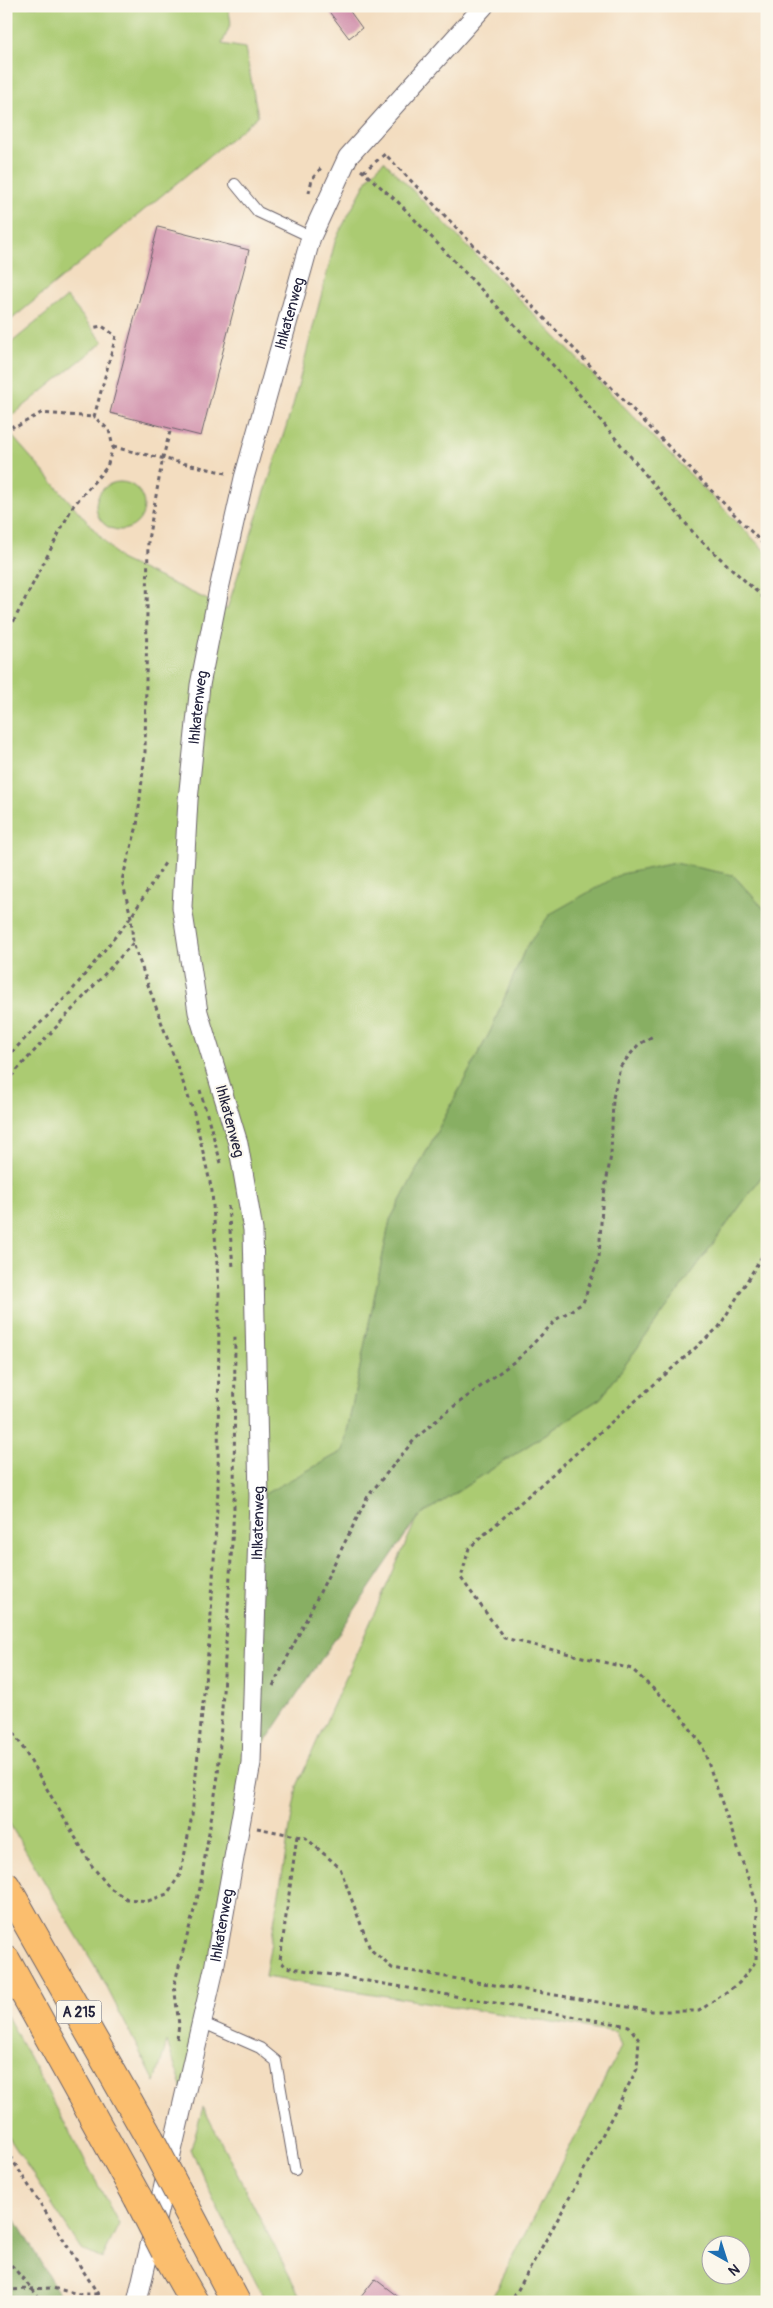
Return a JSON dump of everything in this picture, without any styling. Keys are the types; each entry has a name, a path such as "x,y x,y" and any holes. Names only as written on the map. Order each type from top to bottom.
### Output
{"highway":[{"name":"A 215","path":"6,1886 150,2139 236,2302"},
{"name":"A 215","path":"6,1960 194,2302"}],"street":[{"name":"Ihlkatenweg","path":"137,2302 214,1969 239,1824 252,1763 260,1497 253,1230 238,1142 198,1012 182,907 188,800 200,685 244,478 311,237 348,158 484,6"}],"lane":[{"path":"235,184 258,212 311,237"},
{"path":"201,2022 260,2048 276,2061 295,2170"}],"path":[{"path":"362,172 385,154 767,548"},
{"path":"369,177 399,203 569,382 697,537 767,601"},
{"path":"92,328 102,326 116,336 94,417"},
{"path":"6,419 14,428 41,413 94,417 108,430 113,447 107,467 73,506 6,636"},
{"path":"6,1719 92,1866 110,1888 127,1899 148,1901 167,1894 181,1873 192,1815 210,1632 218,1490 219,1293 212,1191 194,1113 133,943 131,917 122,880 137,826 145,752 148,540 163,457 171,428"},
{"path":"113,447 163,457 244,478"},
{"path":"6,1058 70,993 131,917 167,859 167,869"},
{"path":"6,1082 133,943"},
{"path":"269,1693 368,1496 414,1440 445,1413 520,1358 557,1319 584,1304 599,1258 602,1206 611,1154 613,1098 620,1067 638,1045 653,1036"},
{"path":"198,1080 223,1171"},
{"path":"227,1199 234,1276"},
{"path":"239,1824 306,1838 340,1868 370,1949 392,1968 652,2011 699,2011 739,1983 756,1961 757,1904 702,1745 679,1713 632,1669 504,1638 461,1578 469,1548 719,1327 767,1248"},
{"path":"176,2044 179,2025 174,1985 200,1888 218,1776 234,1508 235,1324"},
{"path":"297,1836 280,1960 286,1967 629,2026 639,2040 637,2070 566,2206 511,2302"},
{"path":"6,2150 98,2294 106,2302"},
{"path":"6,2259 43,2302"},
{"path":"6,2290 52,2288 80,2294 98,2294"}],"green space":[{"path":"6,6 228,6 231,23 222,44 245,48 258,116 6,324"},
{"path":"384,161 767,553 767,912 733,875 525,949 491,1030 390,1220 343,1451 259,1498 251,1763 184,2093 167,2042 155,2082 101,1976 6,1818 6,429 120,559 227,609 293,405 336,238 369,177"},
{"path":"67,297 103,342 13,415 6,407 6,347"},
{"path":"115,482 125,482 137,489 144,501 144,511 137,523 125,530 115,530 107,526 100,519 96,511 96,501 100,493 107,486"},
{"path":"675,863 733,875 767,912 767,1169 601,1398 417,1518 251,1763 259,1497 343,1451 390,1220 491,1030 525,949 550,914 621,874"},
{"path":"767,1169 767,2302 490,2302 621,2047 616,2032 265,1977 297,1786 417,1518 601,1398"},
{"path":"6,2014 119,2224 102,2259 81,2249 6,2133"},
{"path":"203,2107 303,2302 266,2302 214,2201 191,2149"},
{"path":"6,2204 64,2302 9,2302 6,2299"}],"building":[{"path":"331,6 346,6 362,28 349,38 327,9"},
{"path":"158,227 249,250 201,436 110,413"},
{"path":"375,2279 405,2302 357,2302"}]}
